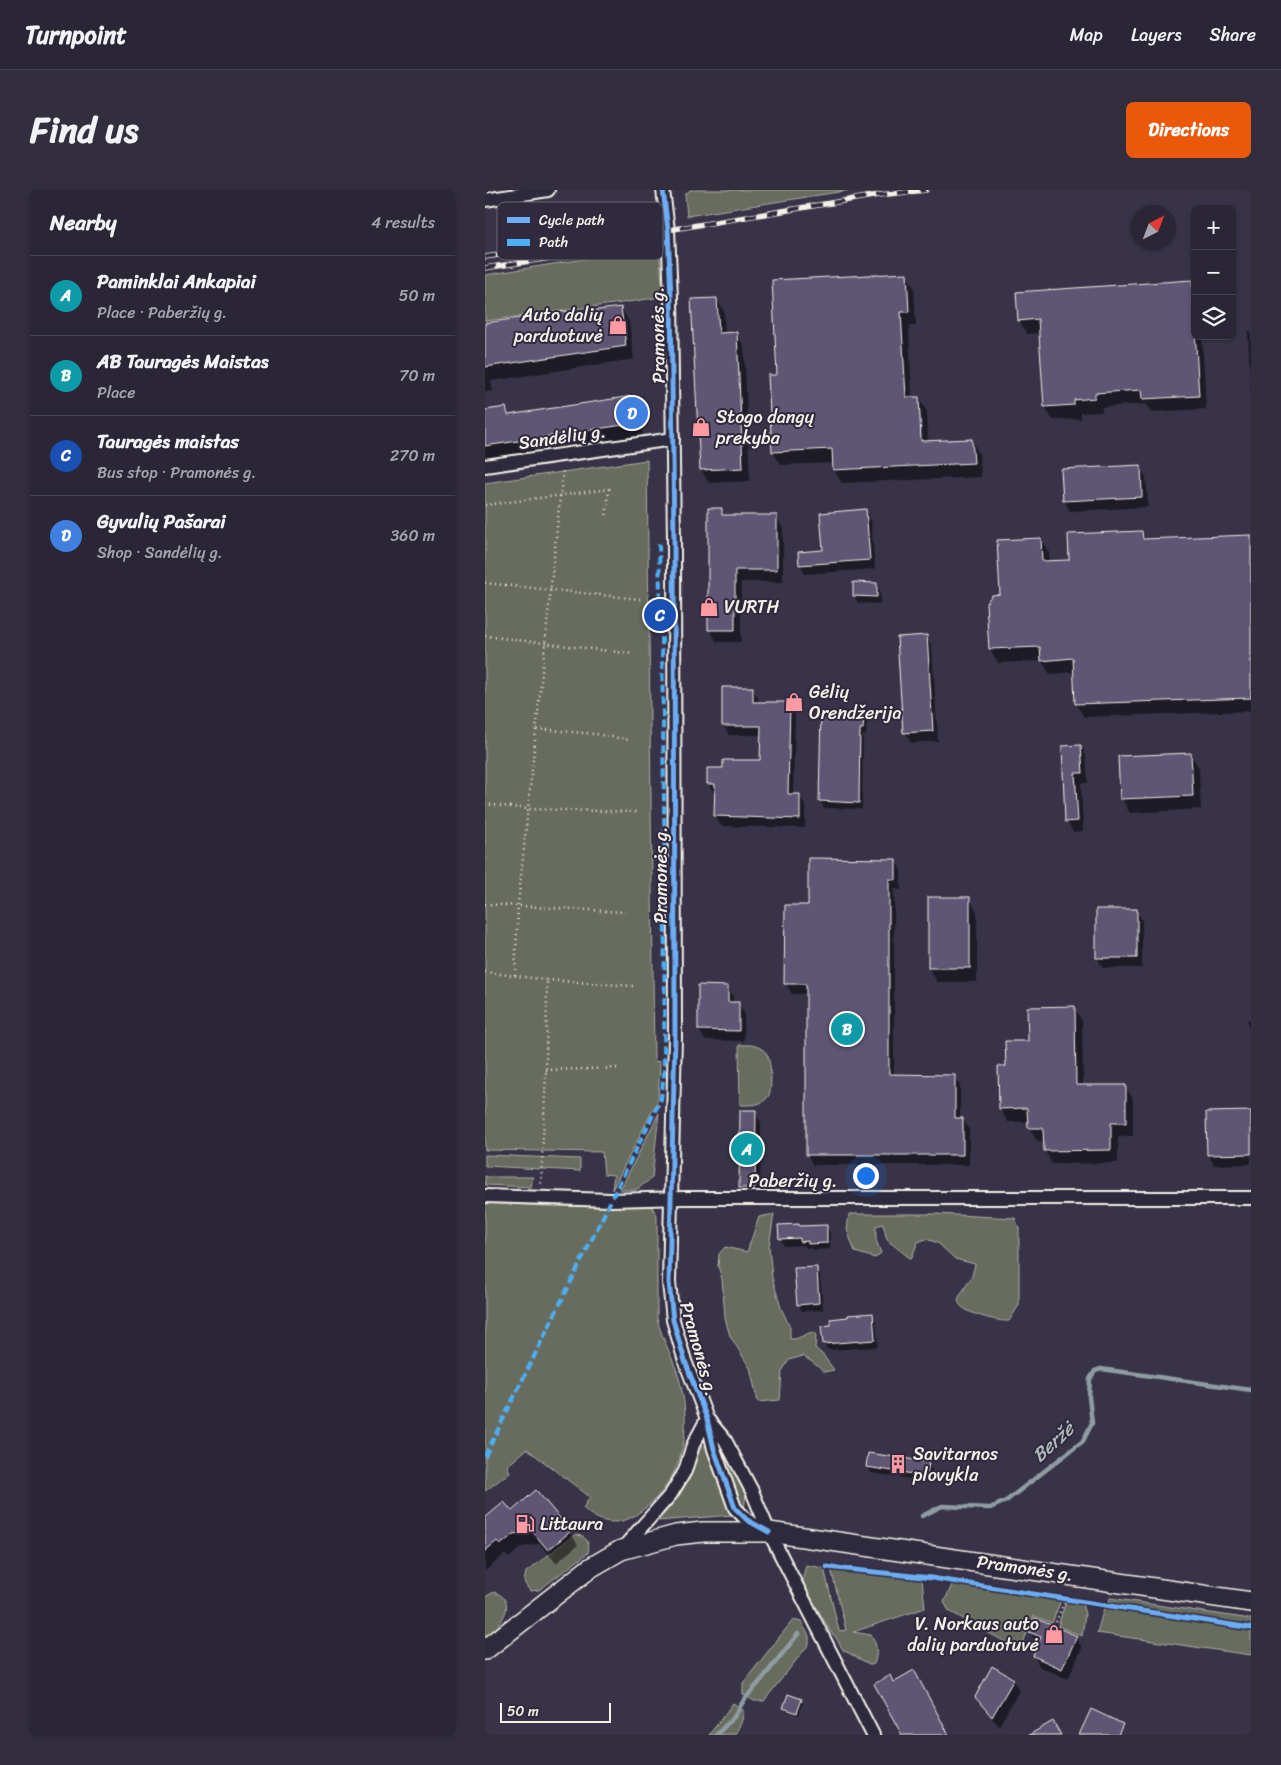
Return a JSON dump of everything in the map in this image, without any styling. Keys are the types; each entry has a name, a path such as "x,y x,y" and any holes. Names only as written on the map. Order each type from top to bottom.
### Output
{"main road":[{"name":"Pramonės g.","path":"485,1650 590,1568 621,1550 676,1535 703,1532 769,1532 1251,1602"}],"street":[{"path":"485,200 548,190"},
{"name":"Pramonės g.","path":"663,190 668,230 671,288 673,439 675,1037 669,1282 673,1320 735,1508 747,1520 769,1532"},
{"name":"Sandėlių g.","path":"485,466 673,439"},
{"name":"Paberžių g.","path":"485,1196 611,1200 670,1198 1251,1198"},
{"name":"Pramonės g.","path":"707,1419 725,1440 752,1491 769,1532 873,1735"},
{"name":"Pramonės g.","path":"621,1550 671,1494 685,1471 693,1445 707,1419"}],"path":[{"path":"515,975 518,905 565,455"},
{"path":"485,505 609,489 606,518"},
{"path":"485,583 640,599"},
{"path":"485,636 634,654"},
{"path":"537,729 596,734 629,740"},
{"path":"485,804 529,809 637,812"},
{"path":"485,904 625,912"},
{"path":"485,972 547,980 633,986"},
{"path":"540,1198 546,1070 547,980"},
{"path":"546,1070 619,1068"},
{"path":"1056,1622 1065,1600"}],"shaded area":[{"path":"690,190 851,190 687,216 685,195"},
{"path":"578,260 660,260 663,295 621,303 485,321 485,275"},
{"path":"647,460 654,1061 660,1062 658,1100 612,1190 614,1175 604,1174 602,1152 485,1150 485,483"},
{"path":"739,1045 759,1047 766,1053 770,1063 770,1093 765,1100 752,1105 740,1105"},
{"path":"659,1113 652,1178 636,1190 620,1190"},
{"path":"485,1155 580,1159 580,1171 485,1166"},
{"path":"485,1176 533,1177 531,1187 485,1185"},
{"path":"485,1203 548,1206 647,1206 652,1207 657,1215 657,1318 681,1386 684,1405 684,1442 672,1476 662,1491 650,1504 634,1516 614,1522 594,1517 583,1508 590,1497 527,1449 507,1466 510,1472 485,1491"},
{"path":"774,1214 769,1246 772,1277 781,1308 790,1327 790,1339 813,1332 816,1335 815,1348 834,1370 824,1372 803,1356 789,1360 782,1371 780,1400 758,1402 750,1368 730,1336 725,1318 722,1279 718,1266 719,1254 725,1247 747,1252 759,1217"},
{"path":"849,1214 936,1214 1015,1218 1019,1228 1019,1305 1009,1321 984,1317 970,1312 960,1304 958,1299 972,1276 975,1264 955,1259 938,1243 926,1239 918,1242 911,1259 887,1240 883,1224 876,1226 876,1240 881,1253 875,1258 855,1252 847,1230"},
{"path":"720,1443 746,1494 744,1510 741,1508"},
{"path":"704,1446 707,1447 732,1515 658,1521 683,1488 700,1449"},
{"path":"574,1535 581,1536 586,1540 589,1546 588,1553 539,1590 530,1591 524,1582 526,1572"},
{"path":"806,1565 824,1568 839,1631 846,1630 831,1569 922,1579 925,1608 853,1632 871,1635 873,1638 876,1645 876,1653 874,1664 871,1665 843,1650 832,1634 804,1585 803,1577"},
{"path":"953,1583 1061,1600 1052,1623 1034,1616 1020,1650 949,1611 944,1602"},
{"path":"494,1592 502,1596 506,1602 505,1615 485,1639 485,1597"},
{"path":"1110,1598 1251,1619 1251,1625 1109,1603"},
{"path":"1066,1601 1082,1604 1085,1614 1082,1636 1058,1626"},
{"path":"1104,1608 1251,1629 1251,1655 1097,1633"},
{"path":"793,1620 801,1622 809,1636 809,1644 764,1701 754,1701 743,1694 743,1683"},
{"path":"733,1703 743,1710 742,1720 735,1734 709,1735"}],"building":[{"path":"907,273 909,312 901,312 906,397 919,397 921,441 972,439 974,463 833,470 832,449 772,452 768,375 777,375 772,280"},
{"path":"1191,280 1191,340 1196,340 1199,396 1142,399 1141,390 1095,393 1095,398 1074,400 1074,405 1044,407 1038,319 1018,321 1016,292"},
{"path":"717,298 719,333 737,332 743,468 700,470 691,299"},
{"path":"621,307 626,346 485,367 485,323 567,311 568,314"},
{"path":"632,396 636,423 485,446 485,410 506,407 508,415"},
{"path":"1141,465 1142,497 1063,501 1061,469"},
{"path":"708,508 722,508 722,515 777,515 777,570 735,570 735,630 708,630"},
{"path":"866,509 870,560 799,565 798,552 823,550 820,513"},
{"path":"1142,531 1143,539 1251,535 1251,698 1075,704 1073,658 1041,661 1040,647 989,649 986,603 992,595 1000,594 997,540 1041,538 1042,561 1069,560 1068,534"},
{"path":"853,582 877,583 877,597 853,596"},
{"path":"927,635 933,731 903,733 897,637"},
{"path":"722,687 753,687 753,702 790,702 788,794 800,794 800,819 714,816 715,784 707,784 707,768 723,768 723,760 760,760 761,726 722,726"},
{"path":"821,712 864,714 863,729 860,729 859,803 819,801"},
{"path":"1081,745 1083,773 1075,773 1078,821 1065,822 1062,746"},
{"path":"1191,753 1193,796 1120,799 1118,756"},
{"path":"808,858 896,859 896,880 889,879 889,1074 955,1075 955,1118 963,1118 963,1155 806,1155 806,984 784,984 785,905 808,905"},
{"path":"928,897 970,897 970,968 928,968"},
{"path":"1096,909 1137,909 1137,958 1096,958"},
{"path":"698,985 728,986 728,1002 739,1002 739,1031 698,1030"},
{"path":"1075,1006 1076,1085 1126,1085 1126,1123 1111,1123 1111,1150 1044,1151 1043,1128 1028,1128 1027,1108 999,1109 998,1066 1006,1066 1005,1041 1028,1041 1027,1007"},
{"path":"740,1110 756,1110 755,1188 739,1188"},
{"path":"1251,1111 1251,1154 1207,1155 1206,1112"},
{"path":"799,1224 799,1226 827,1225 827,1243 808,1244 808,1241 800,1242 800,1238 779,1239 778,1225"},
{"path":"817,1267 819,1303 797,1305 794,1268"},
{"path":"873,1313 875,1340 823,1344 821,1326 831,1325 830,1319"},
{"name":"Savitarnos plovykla","path":"868,1453 929,1462 927,1476 866,1467"},
{"name":"Littaura","path":"536,1490 571,1531 548,1550 531,1530 514,1534 500,1545 497,1541 485,1551 485,1518 504,1502 512,1511"},
{"path":"1035,1618 1077,1636 1062,1669 1033,1656 1041,1637 1029,1632"},
{"path":"992,1666 1014,1679 992,1717 975,1697"},
{"path":"914,1670 949,1735 902,1735 874,1684 890,1675 893,1682"},
{"path":"788,1694 802,1699 797,1713 783,1708"},
{"path":"1091,1709 1123,1724 1118,1735 1079,1735"},
{"path":"1053,1721 1061,1735 1029,1735"}],"waterway":[{"name":"Beržė","path":"922,1516 942,1506 990,1508 1006,1501 1083,1441 1092,1423 1089,1397 1090,1379 1095,1371 1101,1369 1251,1390"},
{"name":"Beržė","path":"716,1735 734,1717 744,1700 798,1634"}],"railway":[{"path":"663,231 879,195 926,190"},
{"path":"485,257 497,255"},
{"path":"485,268 536,260"}],"marked path":[{"path":"485,1456 661,1099 664,1073 665,886 662,636 656,622 655,612 660,597 659,540"}],"cycle path":[{"path":"663,190 668,230 671,297 674,540 675,1037 669,1282 673,1320 735,1508 747,1520 769,1532"},
{"path":"827,1567 932,1578 1251,1628"}],"place":[{"name":"Auto dalių parduotuvė","path":"618,325"},
{"name":"Gyvulių Pašarai","path":"632,413"},
{"name":"Stogo dangų prekyba","path":"701,427"},
{"name":"VURTH","path":"709,607"},
{"name":"Tauragės maistas","path":"660,615"},
{"name":"Gėlių Orendžerija","path":"794,702"},
{"name":"AB Tauragės Maistas","path":"847,1029"},
{"name":"Paminklai Ankapiai","path":"747,1149"},
{"name":"Savitarnos plovykla","path":"898,1464"},
{"name":"Littaura","path":"525,1524"},
{"name":"V. Norkaus auto dalių parduotuvė","path":"1054,1634"}]}
